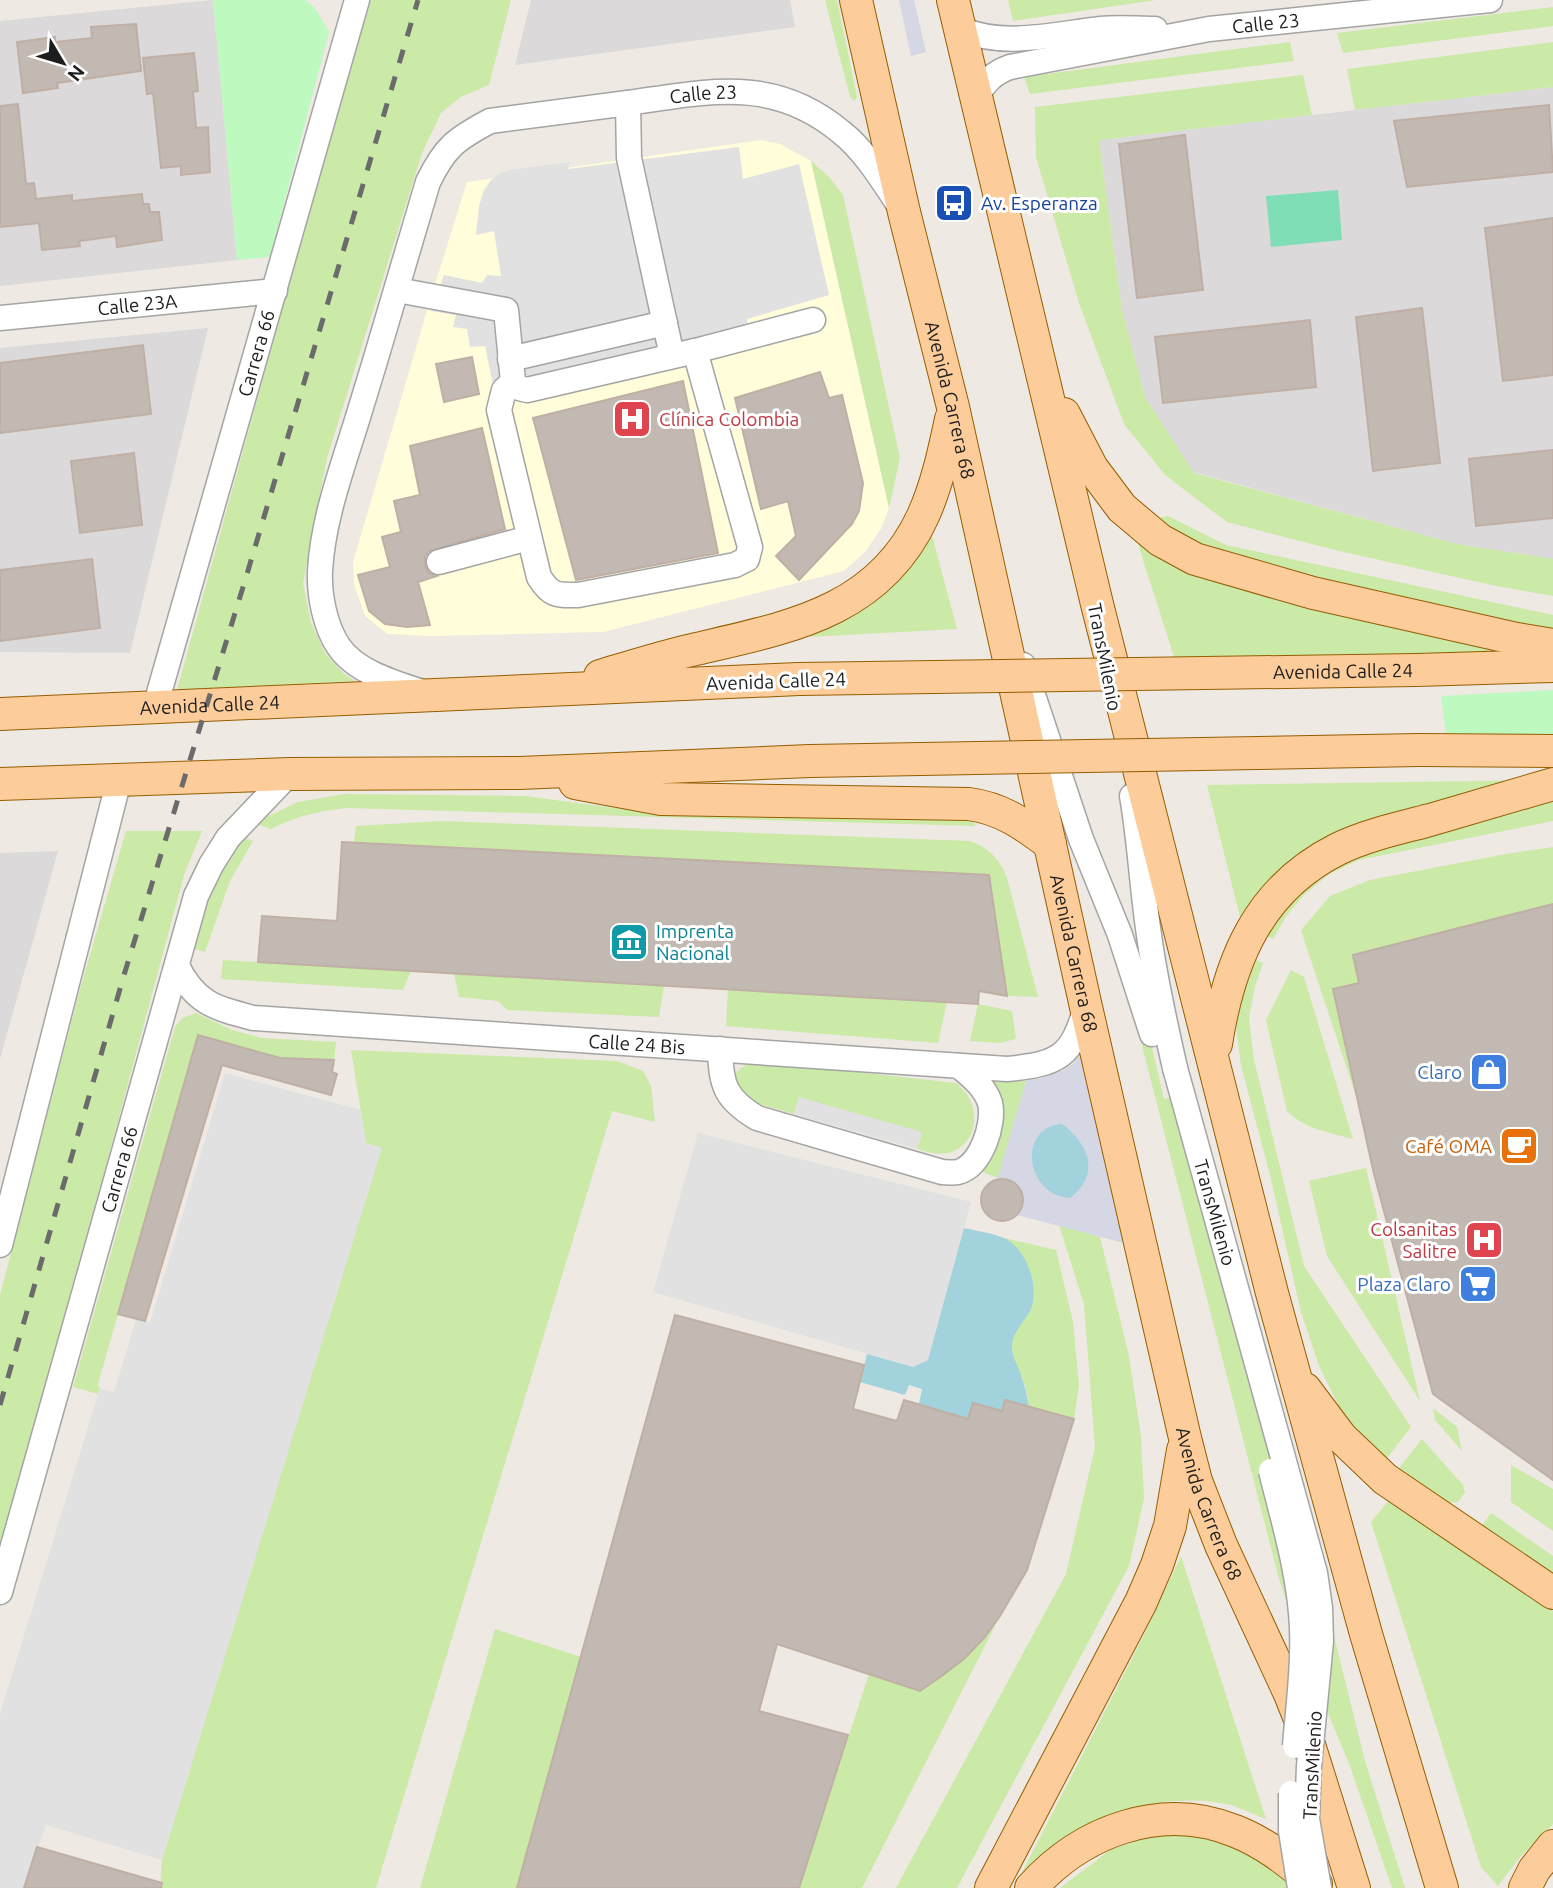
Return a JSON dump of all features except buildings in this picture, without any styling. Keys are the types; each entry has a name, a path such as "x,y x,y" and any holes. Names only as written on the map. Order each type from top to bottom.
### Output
{"main road":[{"name":"Avenida Carrera 68","path":"856,0 904,212 954,407 1086,1007 1196,1481 1220,1545 1300,1720 1354,1888"},
{"path":"957,15 1080,535 1295,1376 1366,1634 1442,1888"},
{"path":"1041,368 1083,451 1112,497 1145,529 1178,551 1220,568 1313,593 1553,645"},
{"path":"550,691 680,653 802,622 853,598 880,575 902,550 922,518 941,466 954,407"},
{"name":"Avenida Calle 24","path":"0,714 799,679 1553,666"},
{"path":"0,784 289,774 519,773 810,761 1419,750 1553,751"},
{"path":"519,773 662,799 988,806 1004,813 1050,844"},
{"path":"1213,1059 1231,971 1247,937 1278,895 1305,870 1338,849 1379,834 1553,784"},
{"path":"1295,1376 1341,1437 1385,1479 1553,1593"},
{"path":"991,1888 1147,1590 1170,1526 1185,1438"},
{"path":"1031,1888 1045,1872 1098,1837 1134,1822 1178,1819 1210,1823 1235,1830 1282,1857 1319,1888"},
{"path":"1525,1888 1534,1870 1553,1846"}],"street":[{"name":"Calle 23","path":"976,97 985,82 997,72 1010,67 1209,29 1490,0"},
{"name":"Carrera 66","path":"155,708 355,2"},
{"name":"Calle 23","path":"957,15 982,37 1005,40 1105,28 1209,29"},
{"name":"Calle 23","path":"397,290 428,183 440,158 460,138 490,121 711,91 755,93 783,99 812,111 842,132 874,167 904,212"},
{"path":"628,103 629,158 665,323 684,354 750,547 747,559 734,565 578,595 555,595 546,589 539,577 529,538 499,410 504,390 512,371 665,323"},
{"path":"432,696 368,670 352,660 339,647 323,609 320,574 323,542 336,490 397,290 506,310 512,371 519,388 527,390 684,354 813,320"},
{"name":"Calle 23A","path":"0,318 275,291"},
{"name":"TransMilenio","path":"1080,535 1138,832 1149,936 1169,1070 1296,1579 1302,1630 1302,1660 1291,1830 1300,1888"},
{"path":"439,562 529,538"},
{"name":"TransMilenio","path":"988,562 1081,839 1169,1070 1315,1573 1321,1641 1309,1766 1307,1819 1319,1888"},
{"name":"Carrera 66","path":"0,1592 196,896 211,864 228,838 289,774"},
{"path":"0,1245 119,780"},
{"name":"Calle 24 Bis","path":"177,966 195,994 206,1003 221,1010 253,1018 1007,1069 1055,1059 1069,1049 1079,1032 1086,1007"},
{"path":"720,1049 724,1087 731,1100 757,1118 942,1172 958,1172 970,1166 989,1134 989,1102 983,1089 959,1066"}],"shaded area":[{"path":"213,0 237,260 0,286 0,21"},
{"path":"531,0 790,0 795,27 515,65"},
{"path":"899,0 914,0 926,52 911,56"},
{"path":"1553,87 1553,559 1457,544 1193,472 1145,397 1122,310 1099,140"},
{"name":"Clínica Colombia","path":"761,140 780,144 811,161 889,508 881,529 865,552 844,571 603,632 432,636 387,634 365,616 354,584 353,562 467,182"},
{"path":"739,147 743,179 799,164 829,295 747,319 749,336 497,404 485,346 470,347 467,329 453,327 456,315 431,311 444,275 482,283 487,275 501,276 494,231 476,235 479,206 484,190 491,180 510,170 570,162 568,169"},
{"path":"208,328 130,653 0,652 0,348"},
{"path":"58,851 0,1059 0,853"},
{"path":"1084,1049 1087,1051 1124,1243 1017,1215 1023,1205 1021,1191 1012,1181 997,1180 1027,1078 1039,1079 1062,1071 1073,1064"},
{"path":"225,1073 361,1110 366,1143 382,1148 162,1860 46,1825 24,1888 0,1888 0,1714 100,1388 114,1392 136,1320 150,1323"},
{"path":"799,1097 922,1132 917,1149 794,1114"},
{"path":"698,1133 971,1202 928,1361 913,1367 653,1292"}],"green space":[{"path":"213,0 305,0 315,8 329,32 270,257 237,260"},
{"path":"371,0 511,0 489,85 461,97 441,113 422,153 327,458 303,583 311,623 325,653 343,673 355,681 177,690 307,219"},
{"path":"825,0 837,0 857,97 854,101 850,97"},
{"path":"1008,0 1156,0 1013,21"},
{"path":"1553,7 1553,26 1343,53 1337,33"},
{"path":"1290,42 1294,61 1030,94 1024,77"},
{"path":"1553,42 1553,87 1355,110 1347,69"},
{"path":"1303,75 1312,115 1099,140 1122,310 1145,397 1194,473 1457,544 1553,559 1553,596 1335,550 1227,522 1165,475 1124,424 1079,303 1036,157 1035,107"},
{"path":"811,161 829,177 843,195 900,458 889,508"},
{"path":"1338,190 1342,240 1271,247 1266,196"},
{"path":"1168,516 1226,545 1553,615 1553,633 1261,565 1203,547 1152,519"},
{"path":"931,532 957,629 809,637 843,622 873,601"},
{"path":"1137,541 1545,655 1176,663"},
{"path":"1553,690 1553,736 1446,736 1441,696"},
{"path":"1536,780 1427,811 1242,925 1207,785"},
{"path":"1553,793 1553,821 1359,860 1329,874 1304,895 1287,915 1273,939 1261,933 1323,866"},
{"path":"345,794 525,796 652,813 965,814 976,826 347,808 308,815 271,829 254,823 298,802"},
{"path":"441,821 970,841 993,855 1004,871 1038,997 1007,996 988,875 354,842 356,826"},
{"path":"126,831 202,831 184,875 0,1545 0,1295 79,993"},
{"path":"239,836 253,841 230,881 205,952 191,948 210,890"},
{"path":"1553,847 1553,904 1353,955 1359,983 1333,990 1357,1099 1301,930 1330,896 1370,880"},
{"path":"1252,958 1263,963 1249,1018 1254,1060 1304,1266 1411,1427 1384,1462 1346,1420 1319,1366 1301,1312 1270,1175 1241,1066 1235,1017"},
{"path":"223,960 411,971 403,990 221,979"},
{"path":"1291,970 1304,977 1353,1139 1309,1126 1287,1111 1266,1020"},
{"path":"454,973 664,985 659,1017 507,1010 498,1001 459,997"},
{"path":"728,989 947,1002 938,1043 726,1026"},
{"path":"978,1004 1012,1011 1016,1039 999,1043 970,1041"},
{"path":"196,1013 232,1030 261,1038 336,1042 334,1060 280,1058 198,1035 98,1384 98,1394 73,1387 175,1027 182,1018"},
{"path":"1148,1031 1164,1099 1188,1092 1310,1540 1365,1761 1405,1888 1392,1888 1350,1766 1299,1643 1278,1575 1141,1042 1142,1035"},
{"path":"351,1050 617,1061 643,1071 651,1086 655,1122 612,1111 376,1888 160,1888 162,1860 381,1148 366,1143"},
{"path":"766,1062 956,1083 964,1090 973,1108 970,1136 956,1150 936,1154 917,1149 922,1133 799,1098 794,1114 739,1095 734,1076 740,1068"},
{"path":"992,1078 1027,1078 998,1178 980,1171 1000,1100"},
{"path":"1366,1168 1420,1401 1327,1256 1309,1181"},
{"path":"1059,1225 1100,1237 1129,1356 1141,1437 1144,1498 1129,1566 957,1888 896,1888 1066,1574 1095,1447 1084,1304"},
{"path":"1004,1238 1056,1250 1073,1322 1079,1385 1074,1419 1029,1407 1025,1385 1015,1363 1012,1343 1030,1310 1033,1280 1019,1252"},
{"path":"1433,1408 1457,1427 1462,1451 1435,1420"},
{"path":"1422,1439 1463,1485 1465,1492 1458,1502 1446,1503 1396,1472"},
{"path":"1511,1465 1553,1489 1553,1531 1511,1502"},
{"path":"1390,1499 1553,1611 1553,1824 1520,1857 1498,1886 1481,1867 1371,1522"},
{"path":"1491,1513 1553,1556 1553,1578 1480,1528"},
{"path":"1181,1556 1266,1819 1231,1805 1191,1800 1127,1809 1088,1825 1072,1836 1018,1888 1014,1888 1138,1647"},
{"path":"1000,1616 862,1888 799,1888 869,1674 920,1691 964,1659"},
{"path":"495,1629 581,1657 517,1888 420,1888"},
{"path":"1187,1833 1260,1854 1305,1888 1060,1888 1110,1850 1145,1838"}],"water":[{"path":"1062,1124 1079,1141 1088,1160 1086,1179 1070,1198 1055,1194 1044,1186 1032,1161 1033,1148 1038,1137 1047,1128"},
{"path":"964,1228 996,1235 1014,1245 1026,1261 1034,1292 1030,1311 1012,1344 1029,1407 1006,1400 1002,1411 973,1403 968,1419 919,1404 922,1389 909,1385 905,1395 860,1382 867,1354 913,1367 928,1360"}],"railway":[{"path":"0,1405 124,975 418,0"}],"place":[{"name":"Av. Esperanza","path":"954,203"},
{"name":"Clínica Colombia","path":"632,419"},
{"name":"Imprenta Nacional","path":"629,942"},
{"name":"Claro","path":"1489,1072"},
{"name":"Café OMA","path":"1519,1146"},
{"name":"Colsanitas Salitre","path":"1484,1240"},
{"name":"Plaza Claro","path":"1478,1284"}]}
